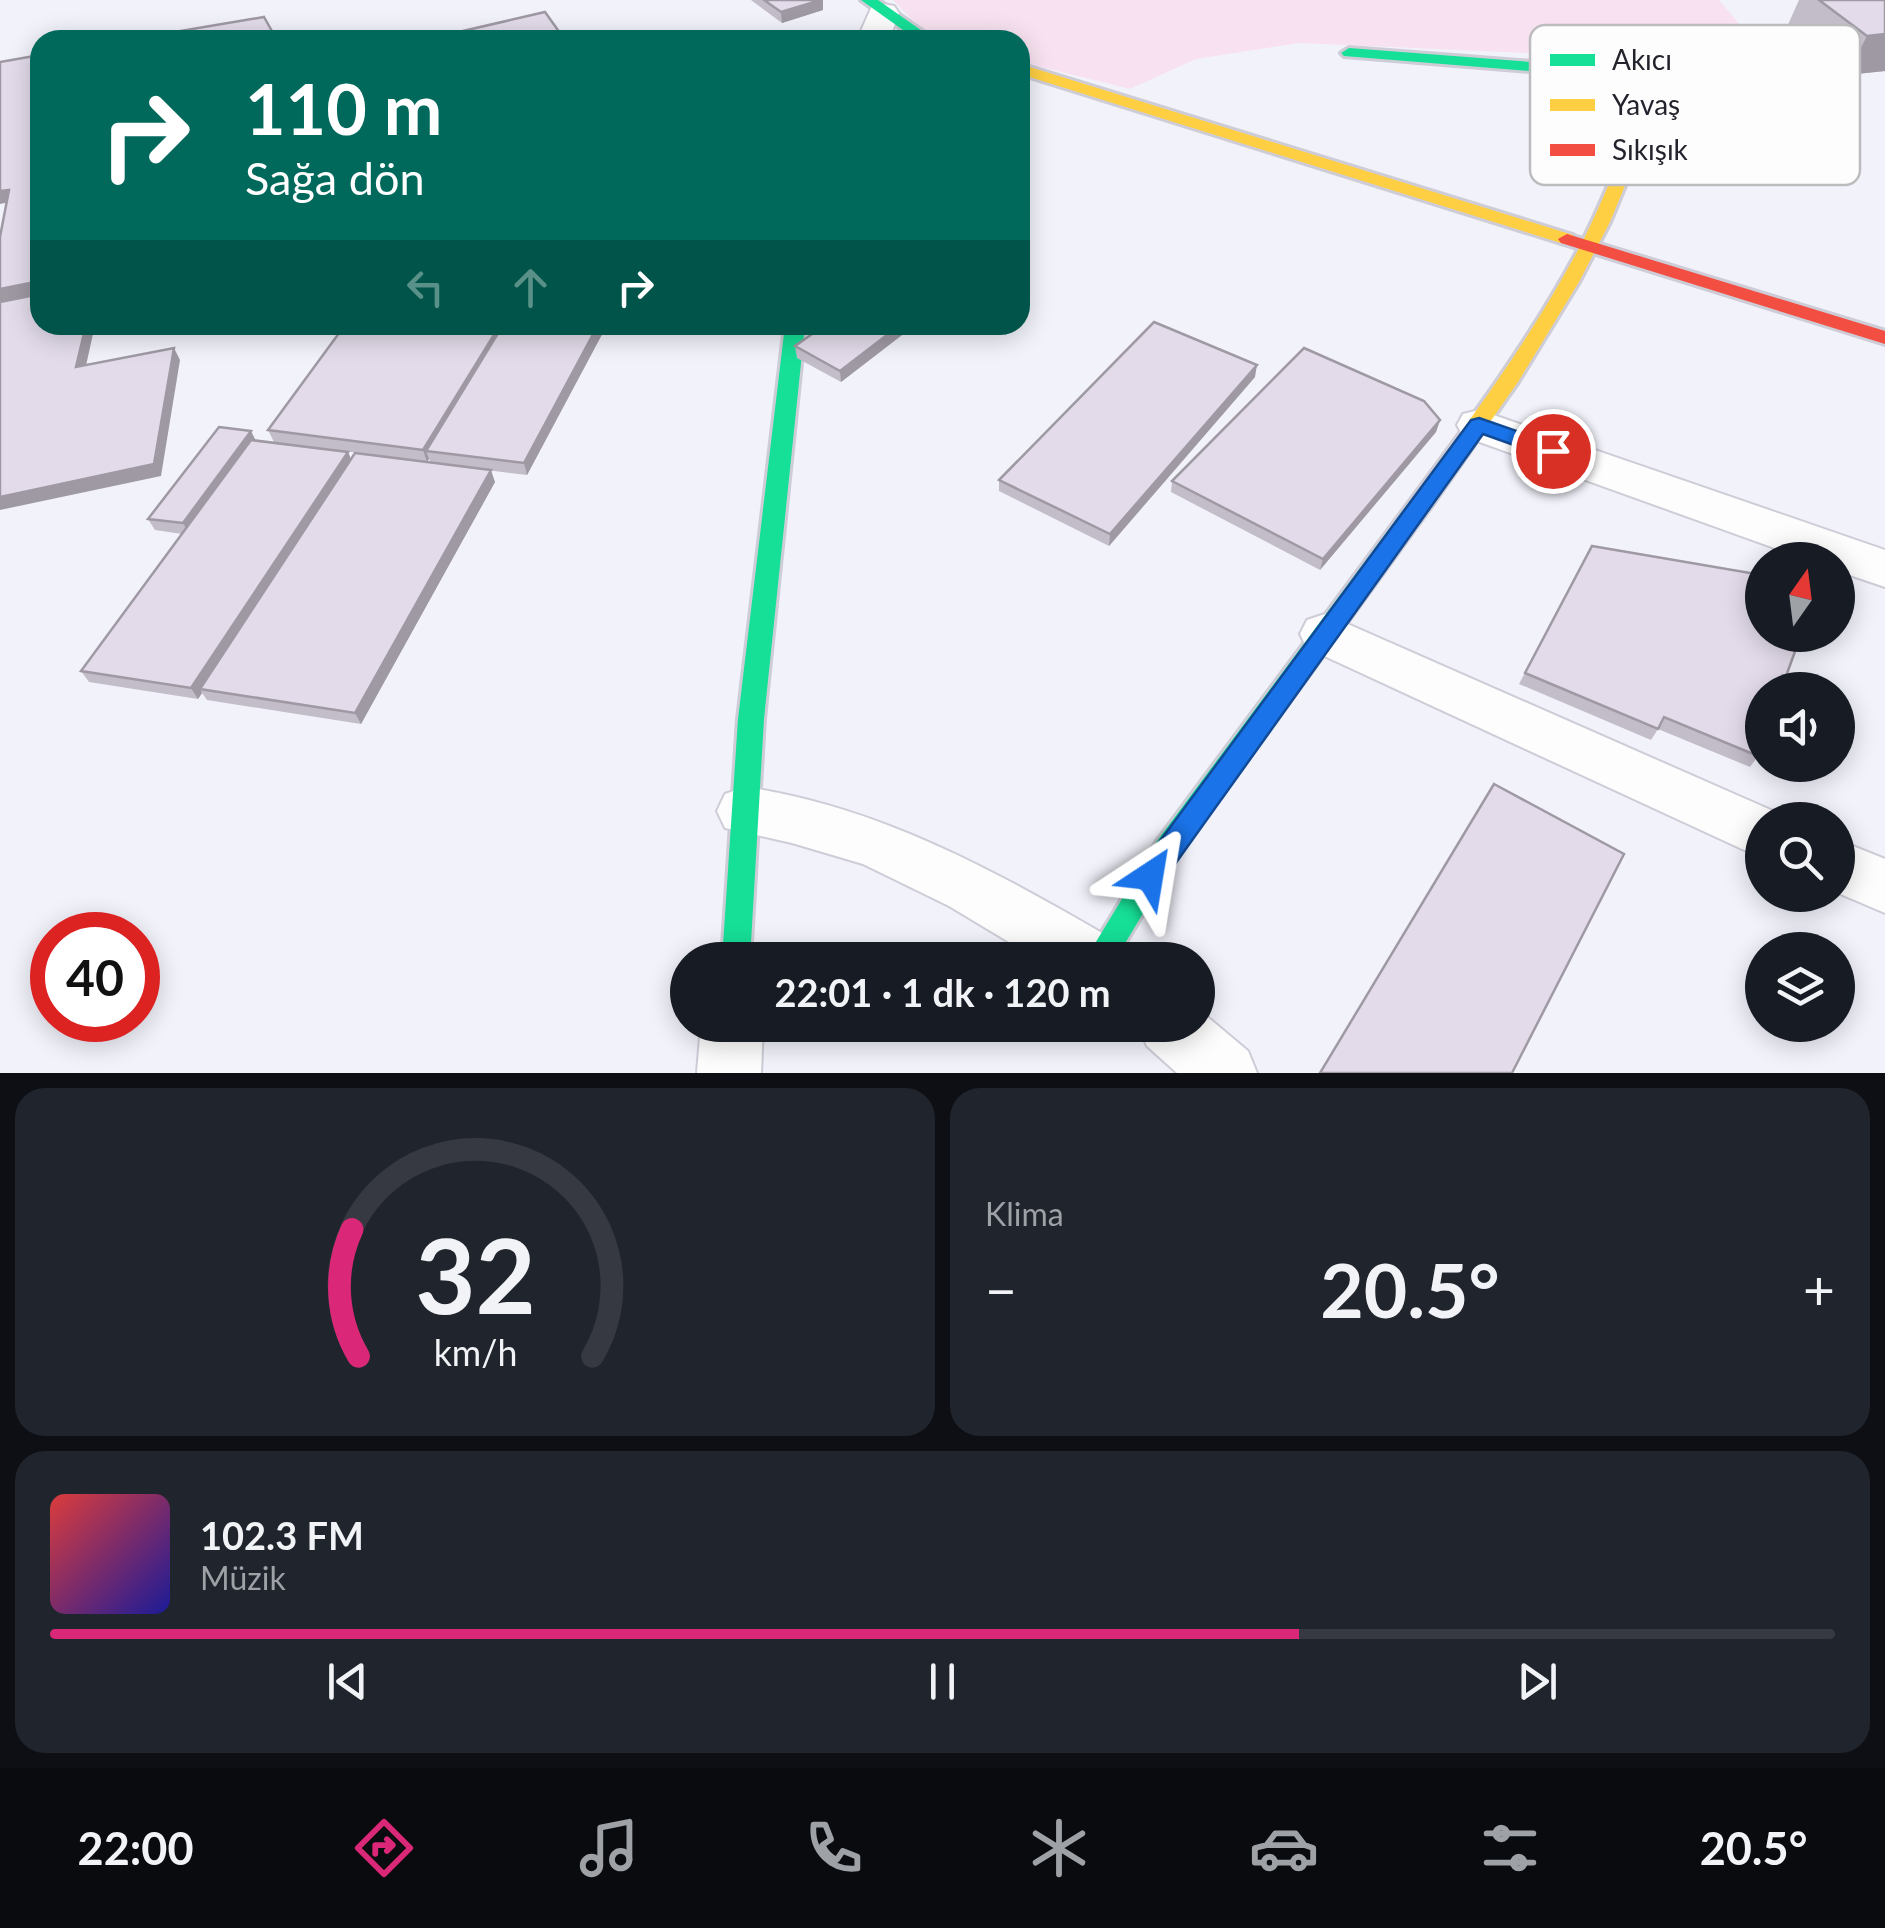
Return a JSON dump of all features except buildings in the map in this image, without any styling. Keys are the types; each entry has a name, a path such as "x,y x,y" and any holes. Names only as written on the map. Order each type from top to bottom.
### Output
{"street":[{"path":"874,18 902,30"},
{"path":"1349,53 1530,67"},
{"path":"1030,73 1885,338"},
{"path":"1107,942 1166,849 1479,425 1589,247 1616,185"},
{"path":"737,942 751,719 794,335"},
{"path":"1479,425 1885,569"},
{"path":"1325,634 1745,824"},
{"path":"745,811 781,814 883,845 1064,942"},
{"path":"1855,874 1885,888"},
{"path":"728,1073 731,1042"},
{"path":"1189,1042 1225,1073"}],"shaded area":[{"path":"893,0 1719,0 1740,25 1530,25 1530,53 1300,43 1196,59 1130,89 1030,64 1030,30 922,30"}],"traffic: fast":[{"path":"868,0 912,30"},
{"path":"1349,53 1530,67"},
{"path":"737,942 751,719 794,335"},
{"path":"1110,942 1167,849 1424,499"}],"traffic: slow":[{"path":"1030,72 1567,239"},
{"path":"1424,499 1551,314 1588,249 1617,185"}],"traffic: jam":[{"path":"1567,239 1885,338"}],"route":[{"path":"1150,876 1479,425 1553,451"}]}
